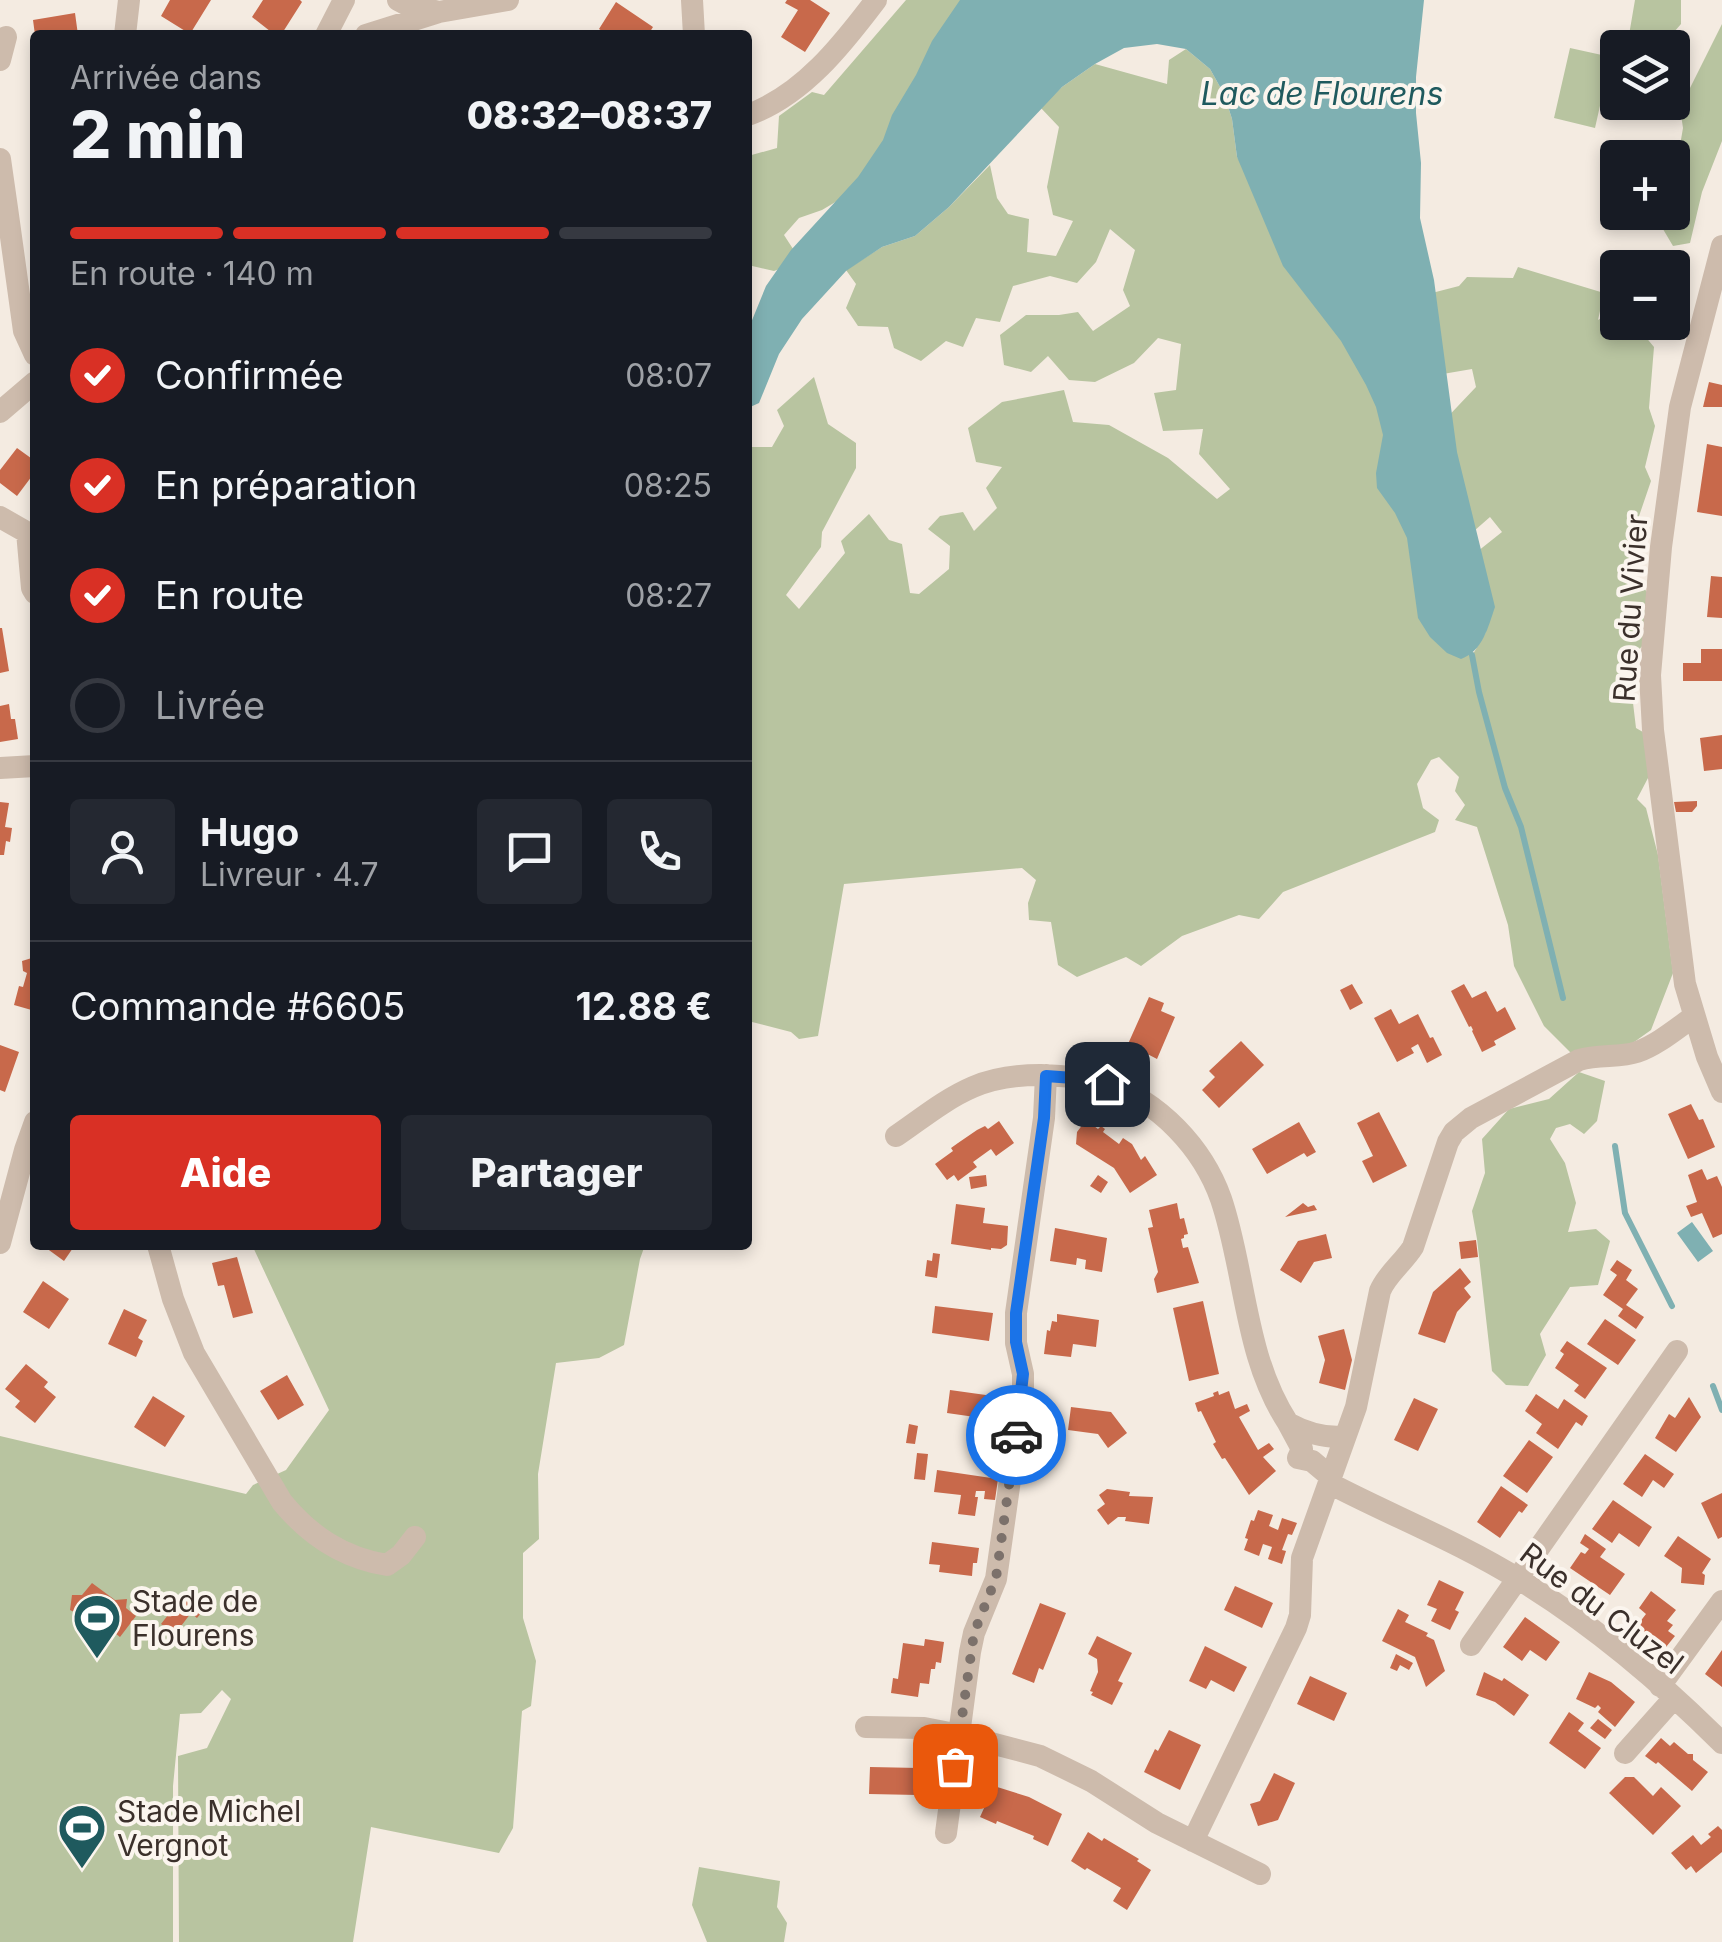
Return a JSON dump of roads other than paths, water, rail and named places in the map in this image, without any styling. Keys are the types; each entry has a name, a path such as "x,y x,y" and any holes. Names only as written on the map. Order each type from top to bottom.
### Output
{"street":[{"path":"125,30 128,0"},
{"path":"331,30 344,0"},
{"path":"398,0 439,12"},
{"path":"382,30 439,12 508,0"},
{"path":"692,0 694,30"},
{"path":"752,114 768,108 818,69 876,0"},
{"path":"0,159 4,208 24,331 30,344"},
{"name":"Rue du Vivier","path":"1722,246 1680,407 1661,547 1650,675 1679,952 1694,1017 1722,1092"},
{"path":"0,412 30,386"},
{"path":"0,516 30,533"},
{"path":"0,768 30,766"},
{"path":"1193,1841 1296,1628 1302,1558 1356,1407 1380,1291 1413,1247 1454,1132 1471,1118 1579,1060 1634,1054 1694,1017"},
{"name":"Rue du Cluzel","path":"896,1136 974,1086 1022,1075 1087,1079 1126,1091 1146,1103 1197,1152 1220,1196 1264,1378 1302,1449 1298,1458 1312,1461 1330,1480 1518,1578 1590,1629 1722,1743"},
{"path":"946,1833 974,1633 996,1578 1023,1388 1016,1313 1044,1118 1046,1076"},
{"path":"0,1243 30,1137"},
{"path":"160,1250 194,1352 294,1516 341,1553 364,1562 387,1565 401,1555 415,1536"},
{"path":"1471,1645 1677,1351"},
{"path":"1288,1423 1320,1436 1345,1437"},
{"path":"1625,1753 1722,1601"},
{"path":"866,1727 924,1728 1040,1756 1091,1781 1157,1823 1260,1874"}],"water":[{"name":"Lac de Flourens","path":"960,0 1424,0 1416,77 1420,218 1434,280 1457,452 1495,607 1484,638 1475,650 1461,659 1447,653 1418,618 1407,538 1377,488 1383,435 1376,407 1341,341 1283,266 1237,157 1224,94 1210,69 1186,49 1157,44 1124,48 1062,87 949,207 915,236 882,247 846,271 802,319 779,354 759,403 752,406 752,320 766,286 791,250 858,177 883,140 892,115 932,41"},
{"path":"1692,1222 1713,1251 1698,1262 1677,1233"}],"waterway":[{"path":"1472,655 1505,788 1521,827 1563,998"},
{"path":"1615,1146 1625,1213 1672,1306"},
{"path":"1713,1386 1722,1410"}],"place":[{"name":"Stade de Flourens","path":"97,1660"},
{"name":"Stade Michel Vergnot","path":"82,1870"}]}
